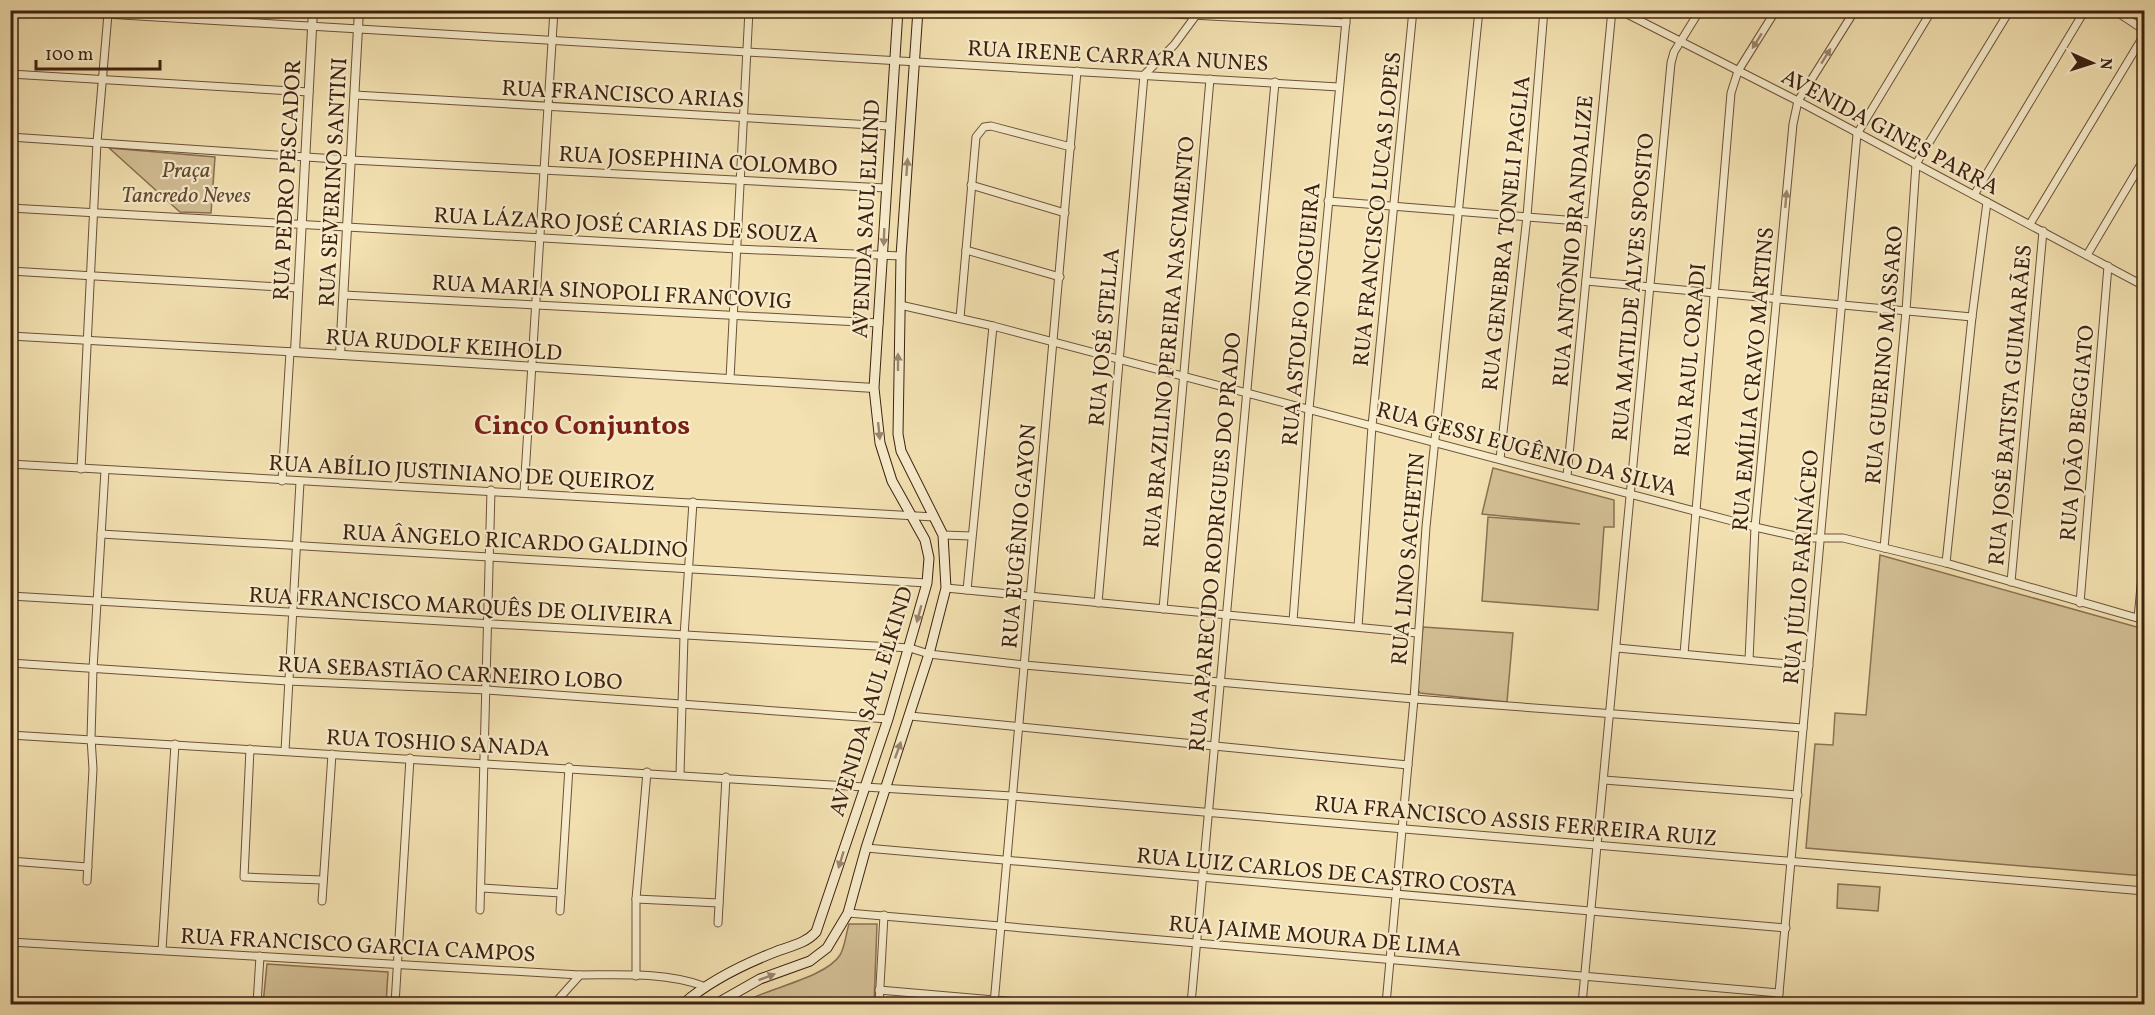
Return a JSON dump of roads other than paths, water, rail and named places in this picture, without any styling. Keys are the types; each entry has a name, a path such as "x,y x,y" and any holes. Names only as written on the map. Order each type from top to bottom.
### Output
{"main road":[{"name":"AVENIDA SAUL ELKIND","path":"683,1005 703,986 809,940 822,922 863,788 910,648 927,582 929,558 925,540 891,481 880,443 874,388 884,256 889,126 897,10"},
{"name":"AVENIDA SAUL ELKIND","path":"716,1005 760,979 810,961 827,948 848,913 866,848 929,654 946,588 943,535 901,451 898,434 901,256 918,10"},
{"path":"783,950 791,968"}],"street":[{"name":"RUA IRENE CARRARA NUNES","path":"38,10 183,15 358,30 1339,87"},
{"name":"RUA PEDRO PESCADOR","path":"292,352 303,225 313,10"},
{"name":"RUA SEVERINO SANTINI","path":"340,355 360,10"},
{"path":"524,492 554,10"},
{"path":"730,379 742,181 749,10"},
{"path":"1096,10 1346,23"},
{"name":"RUA ASTOLFO NOGUEIRA","path":"1293,621 1309,409 1347,10"},
{"name":"RUA FRANCISCO LUCAS LOPES","path":"1358,627 1372,426 1413,10"},
{"name":"RUA LINO SACHETIN","path":"1386,1005 1414,699 1417,633 1479,10"},
{"name":"RUA GENEBRA TONELI PAGLIA","path":"1500,459 1527,216 1544,10"},
{"name":"RUA ANTÔNIO BRANDALIZE","path":"1567,476 1612,10"},
{"name":"RUA MATILDE ALVES SPOSITO","path":"1582,1005 1671,63 1700,10"},
{"name":"RUA RAUL CORADI","path":"1684,654 1731,93 1738,71 1776,10"},
{"path":"1798,101 1855,10"},
{"path":"1857,134 1932,10"},
{"path":"1916,164 2010,10"},
{"path":"1974,195 2085,10"},
{"path":"2030,224 2145,32 2114,10"},
{"name":"AVENIDA GINES PARRA","path":"1623,11 2144,284"},
{"path":"81,469 97,142 108,14"},
{"path":"1144,75 1174,45 1199,14"},
{"name":"RUA EUGÊNIO GAYON","path":"994,1003 1077,71"},
{"path":"10,74 309,92"},
{"name":"RUA JOSÉ STELLA","path":"1098,603 1144,75"},
{"name":"RUA BRAZILINO PEREIRA NASCIMENTO","path":"1163,609 1210,78"},
{"name":"RUA APARECIDO RODRIGUES DO PRADO","path":"1191,1005 1275,82"},
{"name":"RUA FRANCISCO ARIAS","path":"355,95 889,126"},
{"name":"RUA EMÍLIA CRAVO MARTINS","path":"1749,660 1755,527 1793,124 1798,101"},
{"path":"960,318 975,137 984,127 991,126 1071,147"},
{"name":"RUA JÚLIO FARINÁCEO","path":"1778,1005 1857,134"},
{"name":"RUA JOSEPHINA COLOMBO","path":"10,137 306,158 886,188"},
{"path":"2087,255 2145,159"},
{"name":"RUA GUERINO MASSARO","path":"1884,548 1906,311 1916,164"},
{"path":"971,185 1065,213"},
{"path":"1328,201 1592,222"},
{"path":"1946,563 1972,316 1987,202"},
{"path":"10,208 303,225"},
{"name":"RUA LÁZARO JOSÉ CARIAS DE SOUZA","path":"303,225 901,256"},
{"name":"RUA JOSÉ BATISTA GUIMARÃES","path":"2012,582 2043,231"},
{"path":"966,250 1060,277"},
{"name":"RUA JOÃO BEGGIATO","path":"2080,603 2108,266"},
{"path":"10,271 298,288"},
{"path":"1586,281 1972,316"},
{"name":"RUA MARIA SINOPOLI FRANCOVIG","path":"344,295 879,323"},
{"name":"RUA GESSI EUGÊNIO DA SILVA","path":"900,305 993,326 1054,344 1790,536 1843,538 1946,563 2141,619"},
{"path":"967,591 993,326"},
{"name":"RUA RUDOLF KEIHOLD","path":"10,336 874,388"},
{"path":"282,481 292,352"},
{"name":"RUA ABÍLIO JUSTINIANO DE QUEIROZ","path":"10,464 300,482 491,489 934,517"},
{"path":"87,881 93,769 91,738 93,669 105,470"},
{"path":"285,751 300,482"},
{"path":"480,910 491,489"},
{"path":"680,774 684,636 693,502"},
{"name":"RUA ÂNGELO RICARDO GALDINO","path":"101,534 927,582"},
{"path":"943,535 971,536"},
{"path":"2141,619 2145,555"},
{"path":"946,588 1417,633"},
{"name":"RUA FRANCISCO MARQUÊS DE OLIVEIRA","path":"10,596 910,648 929,654 1024,665 1219,680 1414,699 1803,728"},
{"path":"1617,648 1809,666"},
{"name":"RUA SEBASTIÃO CARNEIRO LOBO","path":"10,663 288,681 487,690 888,719"},
{"path":"910,716 1408,765"},
{"path":"10,793 12,735"},
{"name":"RUA TOSHIO SANADA","path":"12,735 885,788"},
{"path":"162,950 175,744"},
{"path":"250,749 244,877 323,880"},
{"path":"322,902 332,754"},
{"path":"395,1005 410,758"},
{"path":"560,911 568,768"},
{"path":"636,976 636,899 647,772"},
{"path":"718,923 726,777"},
{"path":"1604,780 1798,795"},
{"name":"RUA FRANCISCO ASSIS FERREIRA RUIZ","path":"885,788 1208,811 2145,891"},
{"name":"RUA LUIZ CARLOS DE CASTRO COSTA","path":"866,848 1201,879 1786,928"},
{"path":"10,861 88,867"},
{"path":"482,888 561,893"},
{"path":"636,899 719,903"},
{"name":"RUA JAIME MOURA DE LIMA","path":"848,913 1779,993"},
{"path":"879,1005 884,915"},
{"name":"RUA FRANCISCO GARCIA CAMPOS","path":"10,942 580,975 636,976 682,980 703,986"},
{"path":"257,1005 260,956"},
{"path":"554,1005 580,975"},
{"path":"879,990 994,1003 1041,1005"}],"district":[{"name":"Cinco Conjuntos","path":"582,424"}],"park label":[{"name":"Praça Tancredo Neves","path":"186,182"}]}
